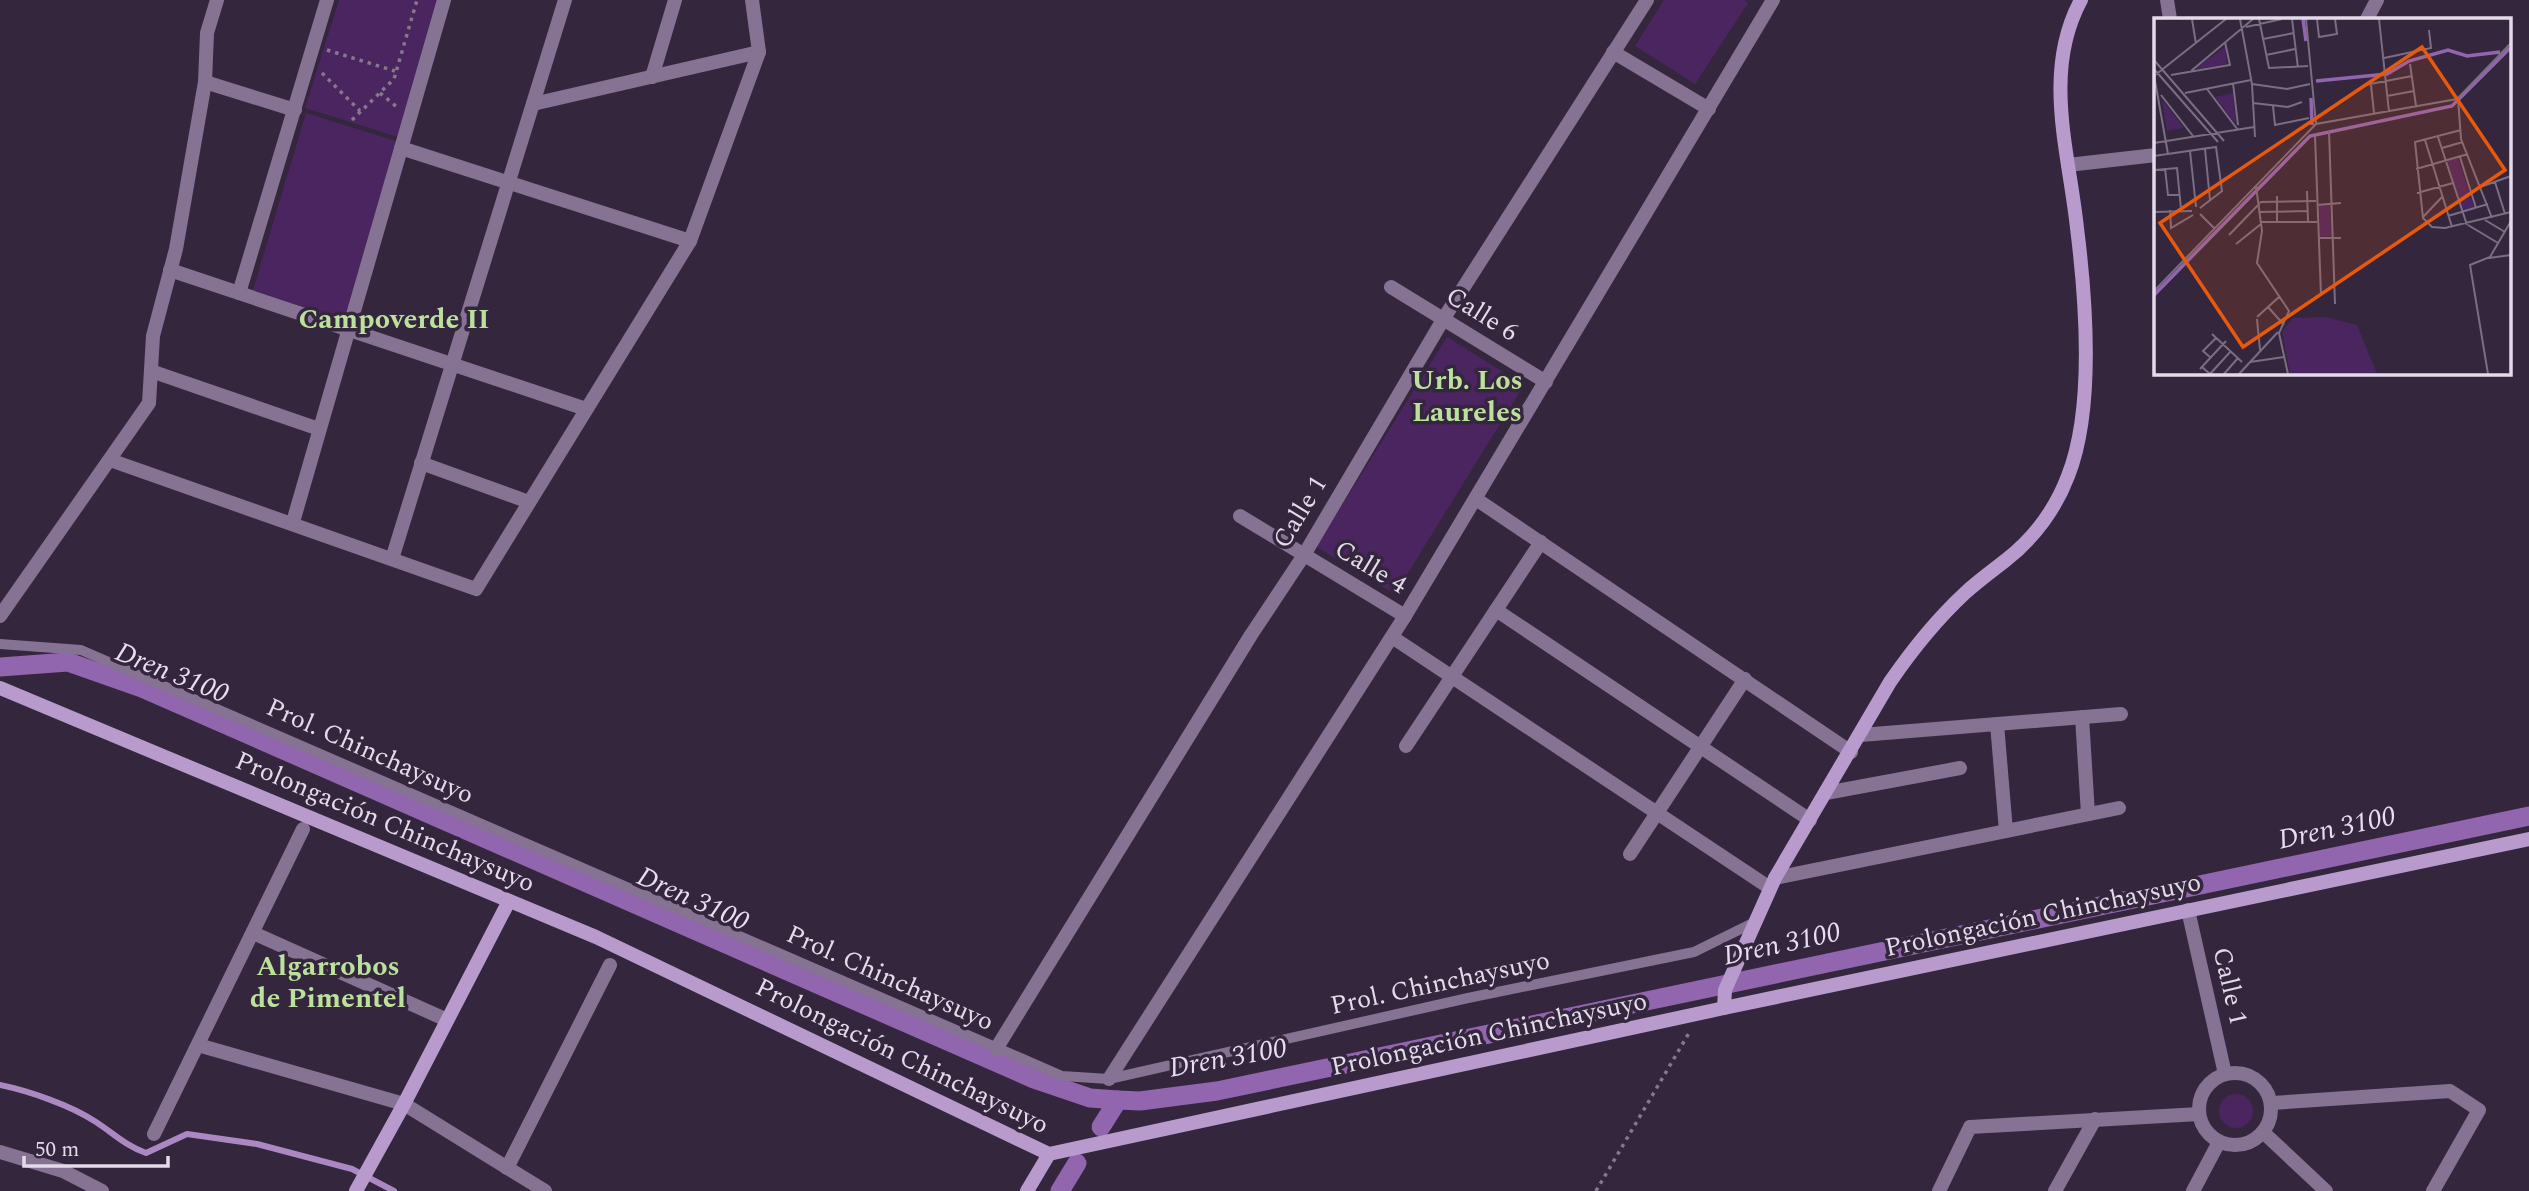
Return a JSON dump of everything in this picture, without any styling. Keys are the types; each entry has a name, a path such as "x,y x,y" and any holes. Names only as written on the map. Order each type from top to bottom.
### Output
{"street":[{"path":"0,616 149,403 153,336 170,270 205,82 207,33 217,0"},
{"path":"240,293 327,0"},
{"path":"293,522 444,0"},
{"path":"392,559 565,0"},
{"path":"652,76 675,0"},
{"path":"110,460 293,522 476,589 690,241 758,52 752,0"},
{"name":"Calle 1","path":"996,1049 1251,635 1304,555 1444,318 1647,0"},
{"path":"1109,1079 1405,616 1773,0"},
{"path":"1724,1008 1725,990 1772,883 1907,657 1974,584 2023,545 2037,530 2060,495 2068,475 2081,430 2085,369 2082,280 2059,95 2067,33 2081,0"},
{"path":"2167,0 2170,18"},
{"path":"2368,18 2377,0"},
{"path":"533,104 758,52"},
{"path":"1613,52 1709,109"},
{"path":"205,82 295,110"},
{"path":"401,148 690,241"},
{"path":"2068,165 2154,155"},
{"path":"170,270 586,409"},
{"name":"Calle 6","path":"1391,287 1546,382"},
{"path":"151,371 319,429"},
{"path":"421,463 529,502"},
{"path":"1476,499 1851,752"},
{"name":"Calle 4","path":"1240,516 1405,616"},
{"path":"1406,746 1541,542"},
{"path":"1496,610 1810,820"},
{"path":"1392,637 1657,812 1772,883 2119,808"},
{"path":"1630,854 1745,679"},
{"name":"Prolongación Chinchaysuyo","path":"0,688 607,942 1049,1154 1700,1013 2529,839"},
{"path":"1861,735 2121,714"},
{"path":"2082,717 2088,814"},
{"path":"1997,724 2006,831"},
{"path":"1826,793 1960,768"},
{"path":"154,1134 303,829"},
{"path":"358,1186 404,1104 509,901"},
{"name":"Calle 1","path":"2188,910 2225,1074"},
{"path":"253,933 447,1020"},
{"path":"507,1168 610,965"},
{"path":"198,1045 404,1104 545,1191"},
{"path":"2241,1073 2255,1078 2266,1089 2272,1103 2269,1124 2263,1133 2254,1141 2243,1145 2231,1146 2219,1142 2206,1131 2199,1114 2204,1089 2217,1077 2225,1074 2241,1073"},
{"path":"2272,1103 2450,1091 2479,1110 2433,1191"},
{"path":"1939,1191 1970,1127 2199,1114"},
{"path":"2055,1191 2095,1119"},
{"path":"2263,1133 2326,1191"},
{"path":"2193,1191 2219,1142"},
{"path":"0,1152 63,1171 102,1191"},
{"path":"1027,1191 1049,1154"}],"lane":[{"name":"Prol. Chinchaysuyo","path":"0,644 81,650 1062,1076 1109,1079 1468,998 1693,952 1755,922"}],"path":[{"path":"352,120 394,79 417,0"},
{"path":"326,50 395,71"},
{"path":"320,71 360,111"},
{"path":"380,93 402,112"},
{"path":"1597,1191 1700,1013"}],"shaded area":[{"path":"339,0 438,0 398,137 305,108"},
{"path":"1664,0 1744,0 1748,3 1695,84 1635,46"},
{"path":"306,113 396,141 344,321 253,290"},
{"path":"1447,337 1524,385 1395,594 1316,547"},
{"path":"2236,1094 2248,1099 2253,1111 2248,1123 2236,1128 2224,1123 2219,1111 2224,1099"}],"waterway":[{"name":"Dren 3100","path":"0,667 68,662 142,688 1034,1079 1090,1098 1118,1100 1140,1101 1217,1091 2529,816"},
{"path":"0,1085 62,1104 146,1153 187,1134 257,1144 352,1169 394,1191"},
{"path":"1101,1127 1118,1100"},
{"path":"1060,1191 1077,1163"}],"district":[{"name":"Campoverde II","path":"394,319"},
{"name":"Urb. Los Laureles","path":"1467,396"},
{"name":"Algarrobos de Pimentel","path":"328,982"}]}
